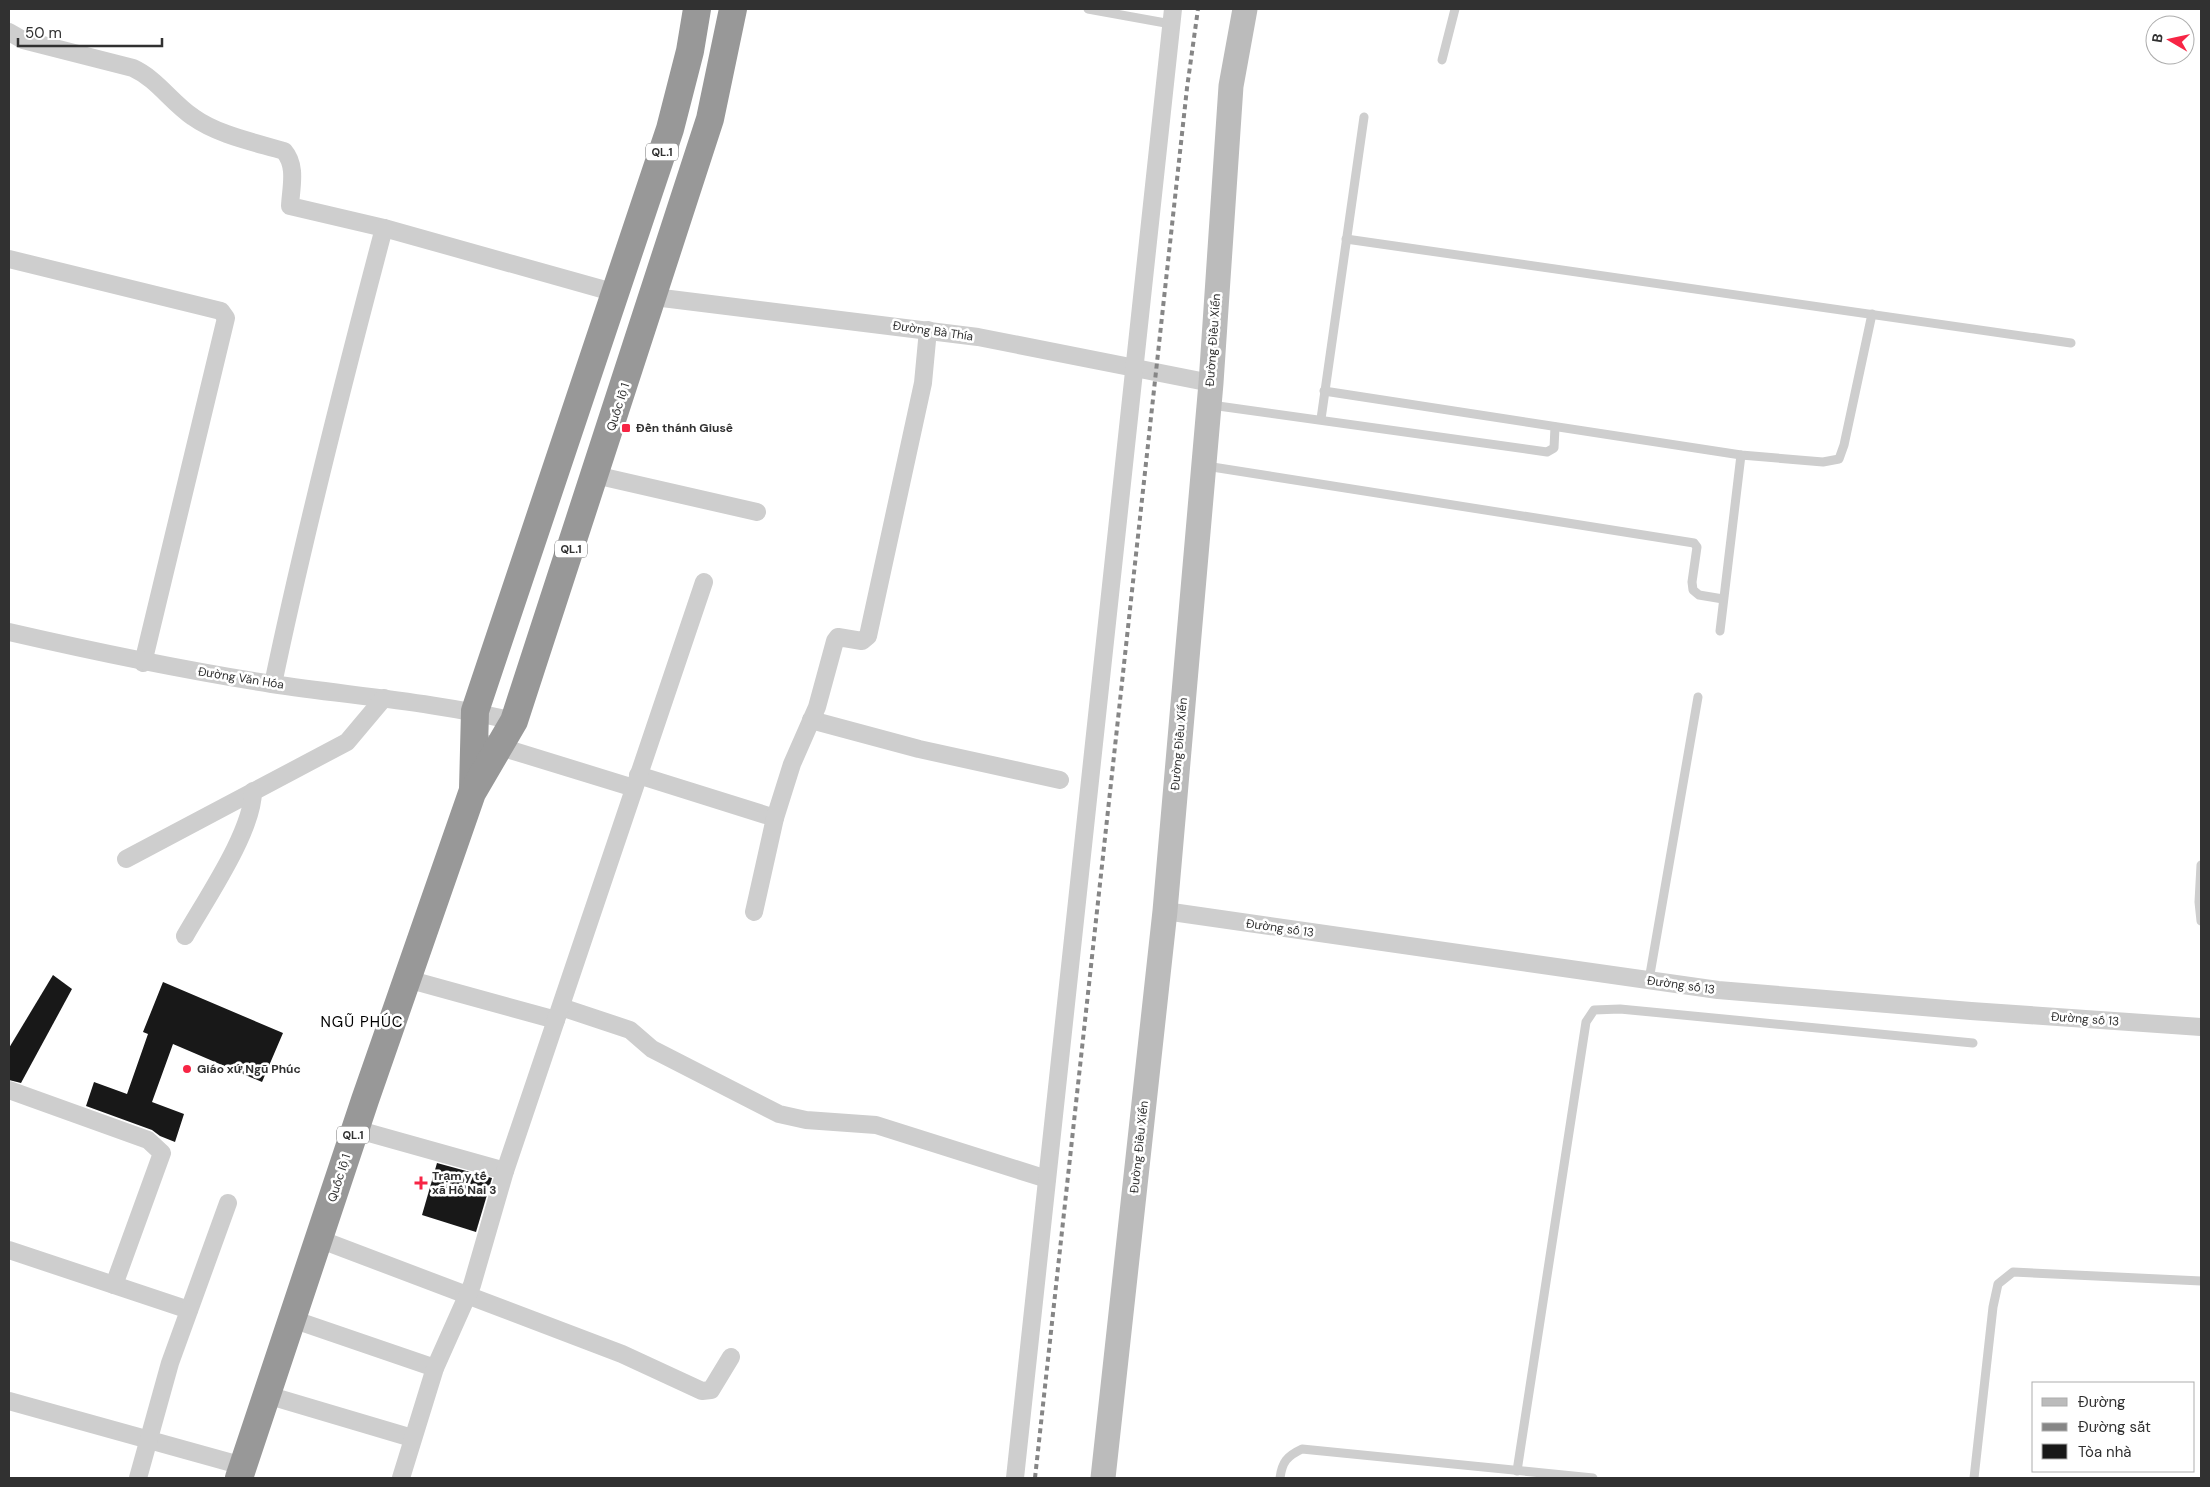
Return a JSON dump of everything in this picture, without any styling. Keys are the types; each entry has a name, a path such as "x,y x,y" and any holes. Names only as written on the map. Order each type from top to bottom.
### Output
{"highway":[{"name":"Quốc lộ 1","path":"487,742 475,711 670,128 690,51 697,9"},
{"name":"Quốc lộ 1","path":"241,1472 407,979 472,793 487,742 514,721 654,298 710,119 734,9"},
{"path":"616,292 654,298"}],"street":[{"name":"Đường Điều Xiển","path":"1103,1478 1165,911 1210,394 1231,86 1244,9"},
{"path":"1015,1478 1172,16"},
{"path":"9,32 23,40 133,68 148,75 192,117 210,127 284,151 290,158 292,169 290,206 384,228 616,292"},
{"path":"273,684 290,602 324,462 384,228"},
{"path":"9,259 221,311 225,314 226,318 144,663"},
{"name":"Đường Bà Thía","path":"654,298 978,337 1134,368 1210,394"},
{"path":"754,912 775,818 792,764 811,720 835,641 838,637 862,641 868,636 923,383 928,330"},
{"path":"595,475 757,512"},
{"path":"401,1478 435,1368 465,1296 472,1285 505,1171 704,582"},
{"name":"Đường Văn Hóa","path":"9,632 144,663 273,684 475,711 514,721"},
{"path":"126,859 347,742 384,698"},
{"path":"811,720 919,749 1060,780"},
{"path":"487,742 775,818"},
{"path":"185,936 247,826 254,791"},
{"name":"Đường số 13","path":"1165,911 1718,990 2201,1027"},
{"path":"407,979 630,1030 652,1050 779,1114 806,1120 876,1124 1047,1180"},
{"path":"9,1090 148,1140 162,1153 114,1285"},
{"path":"356,1129 505,1171"},
{"path":"138,1478 170,1363 228,1203"},
{"path":"319,1239 622,1354 702,1391 711,1390 731,1357"},
{"path":"9,1250 189,1310"},
{"path":"292,1319 435,1368"},
{"path":"267,1395 412,1438"},
{"path":"9,1400 148,1440 241,1472"}],"lane":[{"path":"1088,9 1172,16"},
{"path":"1442,60 1455,9"},
{"path":"1321,419 1364,117"},
{"path":"1346,240 2071,343"},
{"path":"1324,391 1741,455 1824,462 1838,459 1844,445 1872,314"},
{"path":"1210,394 1321,419 1547,452 1554,448 1555,426"},
{"path":"1720,631 1741,455"},
{"path":"1204,466 1694,543 1697,547 1692,582 1693,590 1698,595 1723,599"},
{"path":"1649,980 1698,697"},
{"path":"2201,865 2199,902 2201,921"},
{"path":"1517,1471 1586,1022 1594,1010 1620,1009 1973,1043"},
{"path":"1974,1478 1993,1307 1998,1284 2013,1272 2201,1281"},
{"path":"1280,1478 1282,1467 1288,1455 1302,1449 1593,1478"}],"building":[{"path":"53,975 72,989 21,1083 9,1080 9,1048"},
{"path":"163,982 283,1033 262,1082 173,1044 152,1102 184,1114 175,1142 160,1136 152,1130 86,1106 94,1082 127,1094 148,1034 143,1032"},
{"path":"437,1163 492,1178 476,1232 422,1215"}],"railway":[{"path":"1035,1478 1187,88 1198,9"}],"place":[{"name":"Đền thánh Giusê","path":"626,428"},
{"name":"Giáo xứ Ngũ Phúc","path":"187,1069"},
{"name":"Trạm y tế xã Hố Nai 3","path":"421,1183"}],"district":[{"name":"NGŨ PHÚC","path":"362,1022"}]}
